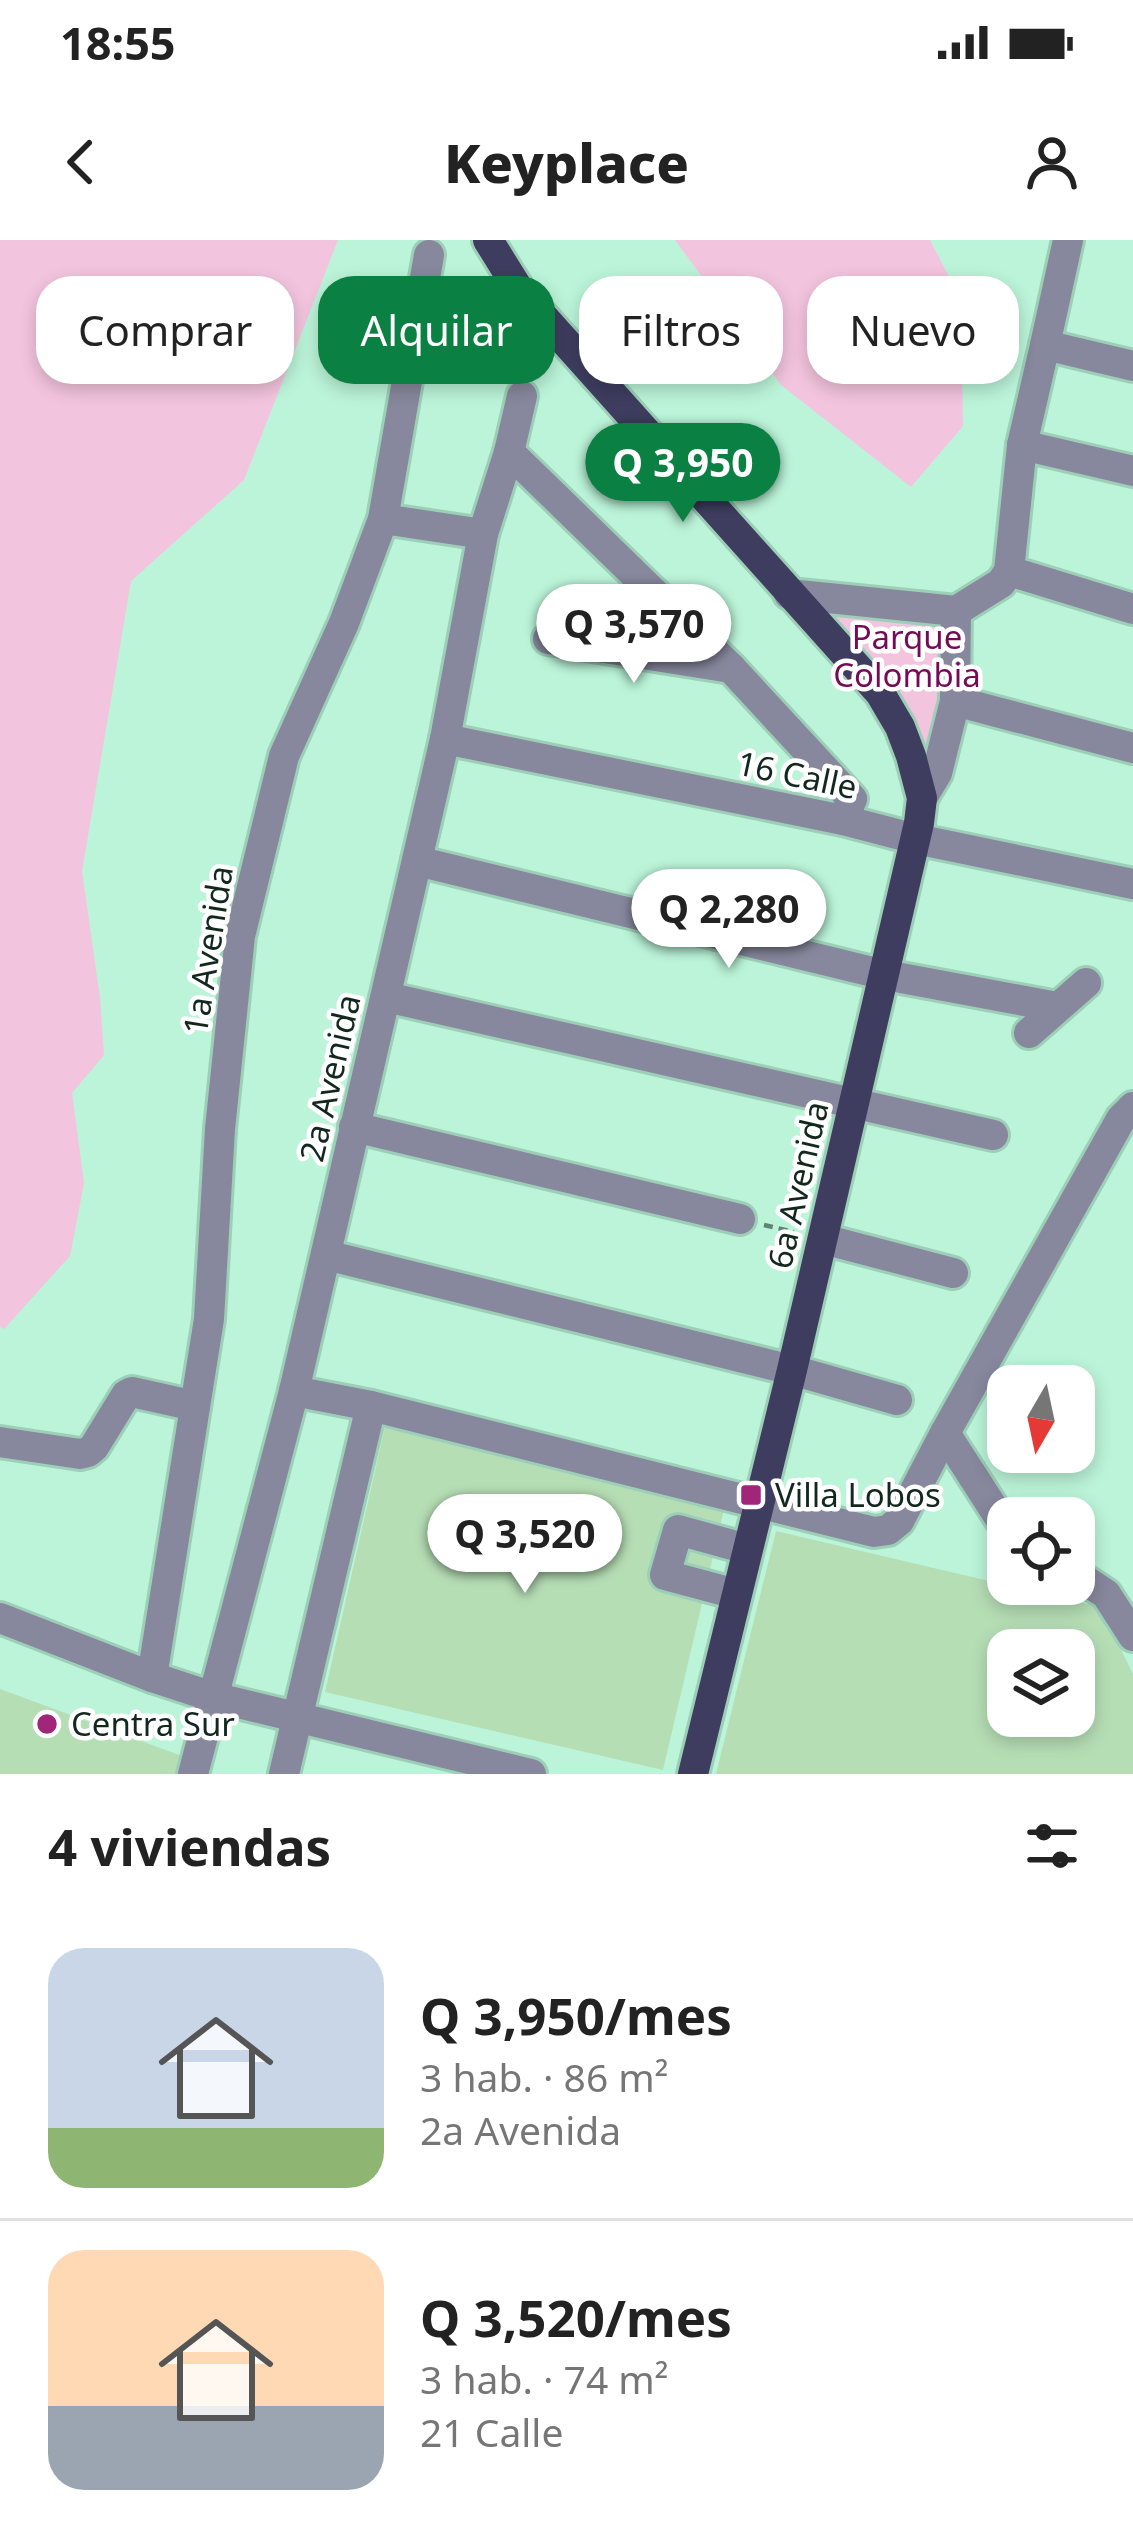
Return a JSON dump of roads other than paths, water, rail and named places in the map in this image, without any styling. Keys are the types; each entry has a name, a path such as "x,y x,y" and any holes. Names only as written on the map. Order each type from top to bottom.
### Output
{"main road":[{"path":"488,240 519,290 862,673 892,712 907,742 922,798"},
{"name":"6a Avenida","path":"693,1774 886,975 922,798"}],"street":[{"path":"789,595 968,603 1001,583 1009,571 1022,445 1068,240"},
{"name":"1a Avenida","path":"152,1677 209,1319 220,1129 240,936 284,756 344,622 383,519 430,255"},
{"path":"1046,345 1133,366"},
{"name":"2a Avenida","path":"193,1774 294,1390 446,739 483,534 522,396"},
{"path":"1022,445 1133,471"},
{"path":"509,452 731,668 852,799 843,820"},
{"path":"383,519 483,534"},
{"path":"1009,571 1133,609"},
{"name":"6a Avenida","path":"922,798 937,773 955,701 968,603"},
{"path":"548,639 731,668"},
{"path":"955,701 1133,748"},
{"name":"16 Calle","path":"446,739 1133,884"},
{"path":"417,861 886,975 1057,1007"},
{"path":"1029,1034 1086,982"},
{"path":"386,997 994,1136"},
{"path":"294,1390 874,1532 889,1530 899,1521 1121,1119 1133,1107"},
{"path":"354,1127 740,1219"},
{"path":"823,1239 953,1273"},
{"path":"326,1255 897,1400"},
{"path":"0,1442 80,1454 94,1447 122,1399 132,1392 195,1406"},
{"path":"284,1774 370,1406"},
{"path":"945,1433 987,1498"},
{"path":"736,1594 665,1575 678,1530 747,1549"},
{"path":"1095,1587 1106,1594 1133,1636"},
{"path":"0,1618 152,1677 298,1716 432,1762 531,1774"}],"place":[{"name":"Villa Lobos","path":"751,1495"},
{"name":"Centra Sur","path":"47,1724"}],"park label":[{"name":"Parque Colombia","path":"907,656"}]}
